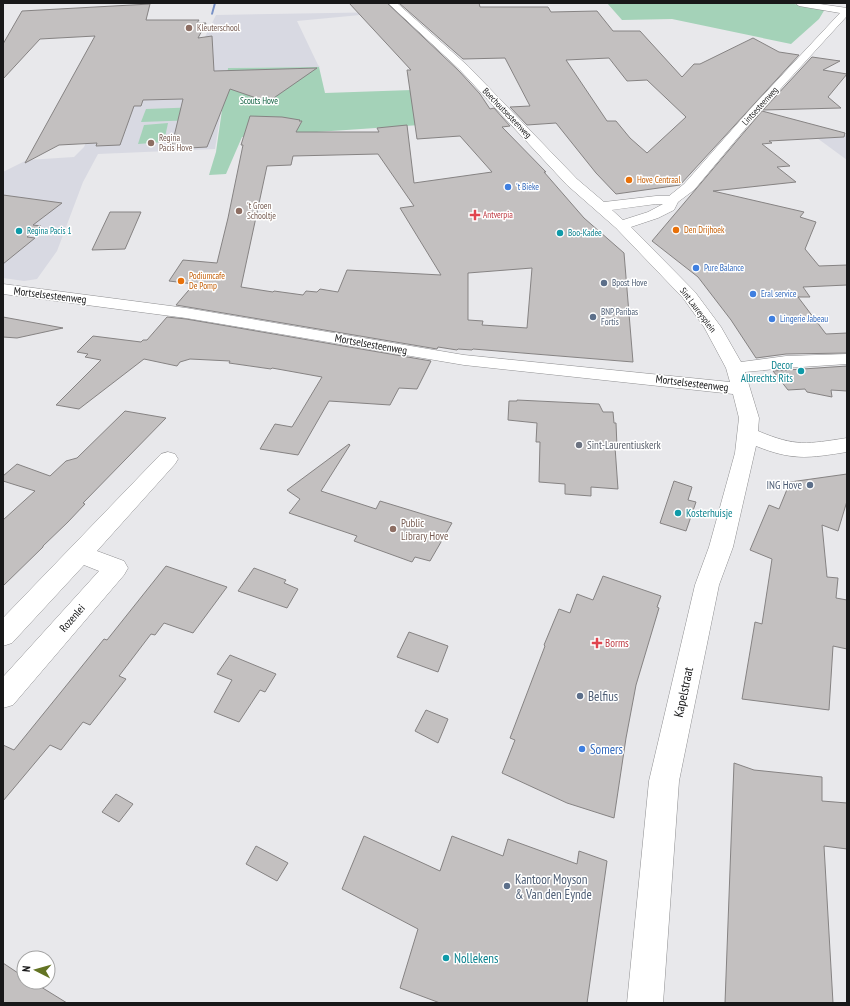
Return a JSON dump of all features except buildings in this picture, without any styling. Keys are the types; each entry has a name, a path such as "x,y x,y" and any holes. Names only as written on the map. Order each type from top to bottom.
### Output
{"street":[{"name":"Boechoutsesteenweg","path":"392,3 464,68 572,182 621,225"},
{"path":"798,3 846,11"},
{"name":"Lintsesteenweg","path":"621,225 653,215 669,207 672,200 689,187 757,108 846,11"},
{"path":"600,207 656,200 672,200"},
{"name":"Sint Laureysplein","path":"621,225 689,295 712,326 735,368 740,389"},
{"name":"Mortselsesteenweg","path":"3,289 186,313 464,360 740,389"},
{"path":"735,368 786,362 847,359"},
{"name":"Kapelstraat","path":"645,1003 664,781 707,585 723,539 746,453 749,418 740,389"},
{"path":"748,435 769,444 788,449 806,451 847,445"},
{"path":"3,635 168,459"},
{"name":"Rozenlei","path":"3,696 116,568 80,554"}],"shaded area":[{"name":"Regina Pacis Hove","path":"392,12 297,21 320,67 228,68 215,149 98,154 83,182 57,251 37,279 24,281 3,278 3,172 27,160 74,157 84,147 118,69 76,69 89,58 204,39 216,15"},
{"path":"847,135 847,160 817,138"}],"green space":[{"path":"607,3 788,3 825,9 819,19 791,44 672,19 622,20"},
{"name":"Scouts Hove","path":"319,67 325,93 412,90 420,125 242,137 226,174 209,175 216,152 228,68"},
{"path":"201,107 197,120 141,122 146,109"},
{"path":"168,123 164,142 138,144 144,125"}],"waterway":[{"path":"212,14 215,3"}],"place":[{"name":"Kleuterschool","path":"189,28"},
{"name":"Regina Pacis Hove","path":"151,143"},
{"name":"Hove Centraal","path":"629,180"},
{"name":"'t Bieke","path":"508,187"},
{"name":"'t Groen Schooltje","path":"239,211"},
{"name":"Antverpia","path":"475,215"},
{"name":"Den Drijhoek","path":"676,230"},
{"name":"Regina Pacis 1","path":"19,231"},
{"name":"Boo-Kadee","path":"560,233"},
{"name":"Pure Balance","path":"696,268"},
{"name":"Podiumcafe De Pomp","path":"181,281"},
{"name":"Bpost Hove","path":"604,283"},
{"name":"Eral service","path":"753,294"},
{"name":"BNP Paribas Fortis","path":"593,317"},
{"name":"Lingerie Jabeau","path":"772,319"},
{"name":"Decor Albrechts Rits","path":"801,371"},
{"name":"Sint-Laurentiuskerk","path":"579,445"},
{"name":"ING Hove","path":"810,485"},
{"name":"Kosterhuisje","path":"678,513"},
{"name":"Public Library Hove","path":"393,529"},
{"name":"Borms","path":"597,643"},
{"name":"Belfius","path":"580,696"},
{"name":"Somers","path":"582,749"},
{"name":"Kantoor Moyson & Van den Eynde","path":"507,886"},
{"name":"Nollekens","path":"446,958"}]}
